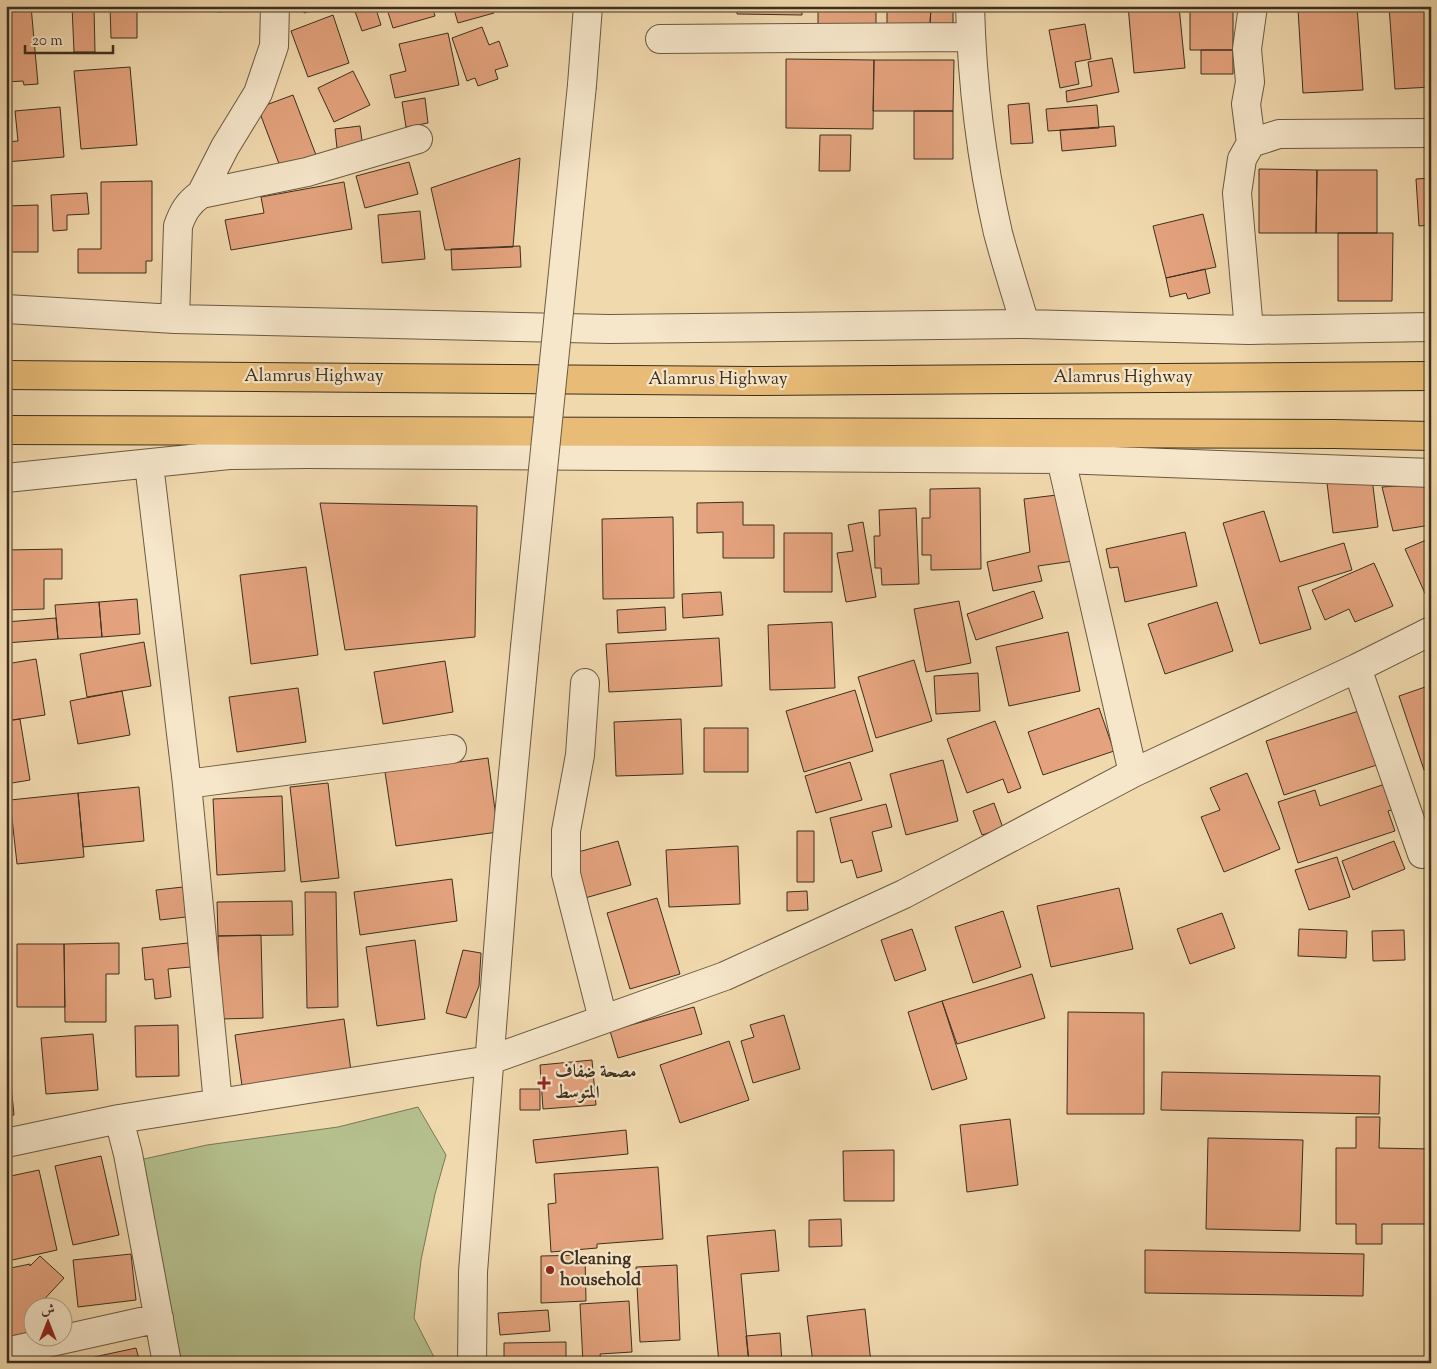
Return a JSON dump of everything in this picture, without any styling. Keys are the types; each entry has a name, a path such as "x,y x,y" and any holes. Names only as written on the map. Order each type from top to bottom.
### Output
{"main road":[{"name":"Alamrus Highway","path":"6,375 754,381 1431,376"},
{"path":"6,430 1314,434 1431,436"}],"street":[{"path":"202,194 225,147 258,93 274,46 275,6"},
{"path":"472,1363 473,1272 505,859 524,647 582,85 588,6"},
{"path":"970,6 978,108 988,178 998,233 1025,324"},
{"path":"1249,330 1237,193 1242,159 1251,143 1246,104 1250,82 1247,50 1253,6"},
{"path":"660,39 971,37"},
{"path":"1251,143 1279,134 1431,133"},
{"path":"175,319 178,226 183,212 191,202 202,194 307,172 418,139"},
{"path":"6,308 175,319 609,329 1025,324 1249,330 1431,327"},
{"path":"6,478 228,455 306,454 1061,459 1431,473"},
{"path":"1061,459 1133,773"},
{"path":"149,464 187,784 218,1103"},
{"path":"6,1143 119,1119 490,1060 603,1020 725,976 904,894 1133,773 1357,668 1431,631"},
{"path":"1357,668 1422,854"},
{"path":"585,683 580,755 566,831 566,874 603,1020"},
{"path":"187,784 452,749"},
{"path":"119,1119 128,1154 167,1363"},
{"path":"6,1352 159,1318"}],"green space":[{"path":"418,1107 446,1155 435,1194 421,1260 414,1318 437,1363 182,1363 135,1161 207,1145 338,1127"}],"building":[{"path":"6,6 31,6 38,84 24,85 23,81 6,82"},
{"path":"72,6 94,6 95,52 74,52"},
{"path":"110,6 137,6 137,38 111,38"},
{"path":"217,6 262,6 262,9 218,12"},
{"path":"302,6 328,6 304,13"},
{"path":"353,6 375,6 381,25 362,31"},
{"path":"386,6 432,6 435,16 393,28"},
{"path":"453,6 493,6 494,13 458,23"},
{"path":"737,6 802,6 802,15 737,14"},
{"path":"818,6 876,6 876,29 818,28"},
{"path":"887,6 931,6 930,25 887,26"},
{"path":"931,6 953,6 953,25 930,25"},
{"path":"1128,6 1179,6 1185,68 1134,73"},
{"path":"1190,6 1233,6 1233,50 1190,50"},
{"path":"1357,6 1363,90 1303,93 1298,9"},
{"path":"1389,6 1431,6 1431,87 1395,89"},
{"path":"333,15 349,63 308,77 291,31"},
{"path":"1085,24 1091,59 1075,62 1079,84 1060,88 1049,30"},
{"path":"482,27 489,45 499,41 508,66 495,70 498,79 478,86 475,78 467,81 452,38"},
{"path":"448,33 459,85 395,98 390,75 406,71 399,44"},
{"path":"1201,50 1233,50 1233,74 1201,74"},
{"path":"1112,58 1119,92 1067,102 1066,91 1092,86 1088,62"},
{"path":"786,59 874,60 873,129 786,128"},
{"path":"874,60 954,60 953,111 873,111"},
{"path":"130,67 137,145 81,149 74,71"},
{"path":"353,71 370,105 334,122 318,88"},
{"path":"293,95 316,155 281,169 258,108"},
{"path":"425,98 428,123 406,127 402,102"},
{"path":"1029,103 1033,143 1011,144 1008,105"},
{"path":"1097,105 1099,128 1048,131 1046,109"},
{"path":"60,107 64,157 6,162 6,142 18,141 15,111"},
{"path":"914,111 953,111 953,159 914,159"},
{"path":"360,126 364,155 338,158 335,129"},
{"path":"1114,126 1116,146 1062,151 1060,130"},
{"path":"820,135 851,135 850,171 819,171"},
{"path":"520,158 513,247 445,250 431,188"},
{"path":"409,162 418,194 365,208 356,176"},
{"path":"1259,169 1317,170 1316,233 1259,233"},
{"path":"1317,170 1377,170 1377,233 1316,233"},
{"path":"1431,178 1431,225 1419,226 1416,179"},
{"path":"152,181 152,261 146,261 146,273 78,273 78,249 101,249 101,182"},
{"path":"344,182 352,229 231,250 225,220 264,213 261,197"},
{"path":"87,193 89,214 67,215 67,230 53,231 51,195"},
{"path":"38,205 38,252 6,252 6,206"},
{"path":"420,211 425,259 382,263 378,215"},
{"path":"1203,214 1216,267 1166,278 1153,226"},
{"path":"1338,233 1393,233 1392,301 1338,301"},
{"path":"1428,244 1431,244 1431,285"},
{"path":"520,246 521,267 452,270 451,249"},
{"path":"1205,269 1210,293 1188,299 1186,293 1170,297 1166,278"},
{"path":"1372,478 1378,527 1333,533 1327,483"},
{"path":"1426,484 1431,500 1431,525 1393,531 1382,487"},
{"path":"980,488 981,569 931,570 931,555 922,555 922,518 930,518 930,489"},
{"path":"1065,494 1073,561 1038,566 1042,581 993,591 987,562 1030,552 1024,499"},
{"path":"743,502 743,525 774,525 774,558 723,558 723,532 697,533 697,503"},
{"path":"320,503 477,506 475,637 345,650"},
{"path":"916,508 919,584 882,585 881,568 875,568 874,536 880,536 879,510"},
{"path":"1264,511 1280,562 1344,543 1352,570 1298,587 1311,629 1260,644 1223,523"},
{"path":"673,517 674,598 603,599 602,519"},
{"path":"863,522 876,597 846,602 837,553 853,551 848,525"},
{"path":"1185,532 1197,586 1125,602 1118,567 1110,568 1106,549"},
{"path":"784,533 832,533 832,592 784,592"},
{"path":"1431,538 1431,598 1428,600 1405,549"},
{"path":"62,549 62,579 44,579 44,609 6,610 6,550"},
{"path":"1374,563 1393,606 1355,622 1349,609 1325,620 1312,590"},
{"path":"306,567 318,655 251,664 240,575"},
{"path":"1034,591 1043,618 976,640 967,614"},
{"path":"721,592 723,615 683,618 682,594"},
{"path":"137,599 140,634 102,637 99,602"},
{"path":"959,601 971,663 926,672 914,609"},
{"path":"99,602 102,637 58,639 55,605"},
{"path":"1217,602 1233,651 1165,674 1148,624"},
{"path":"665,607 666,630 618,633 617,610"},
{"path":"56,618 58,639 6,643 6,622"},
{"path":"832,622 835,688 770,690 768,625"},
{"path":"1068,632 1080,691 1009,706 996,647"},
{"path":"719,638 722,686 609,692 606,644"},
{"path":"144,642 151,686 87,697 80,654"},
{"path":"36,659 45,715 6,721 6,664"},
{"path":"914,660 932,721 876,738 858,677"},
{"path":"445,661 453,712 383,724 374,672"},
{"path":"978,673 980,711 936,714 934,676"},
{"path":"1431,685 1431,767 1424,770 1399,696"},
{"path":"298,688 306,742 237,752 229,697"},
{"path":"855,690 873,751 804,772 786,711"},
{"path":"122,691 130,735 78,744 70,701"},
{"path":"1099,708 1114,751 1043,775 1028,732"},
{"path":"1368,708 1386,762 1284,795 1266,741"},
{"path":"20,719 30,780 6,784 6,721"},
{"path":"681,719 683,774 616,776 614,722"},
{"path":"995,721 1021,788 1008,793 1003,779 967,793 947,739"},
{"path":"704,728 748,728 748,772 704,772"},
{"path":"488,758 498,832 396,846 385,772"},
{"path":"943,760 958,821 906,835 890,774"},
{"path":"850,762 862,800 816,813 805,776"},
{"path":"1247,773 1280,849 1224,872 1201,817 1220,810 1210,788"},
{"path":"1394,781 1402,807 1388,811 1395,831 1298,863 1278,802 1315,790 1320,806"},
{"path":"328,783 339,878 301,882 290,787"},
{"path":"1431,783 1431,798 1427,784"},
{"path":"139,787 144,841 83,847 78,793"},
{"path":"78,793 84,857 17,864 10,800"},
{"path":"282,796 285,871 217,875 213,799"},
{"path":"994,803 1003,828 982,835 973,811"},
{"path":"886,804 892,827 872,832 882,871 857,878 852,860 841,863 830,818"},
{"path":"797,831 814,831 814,882 797,882"},
{"path":"618,841 631,885 585,898 571,854"},
{"path":"1394,841 1405,869 1353,890 1342,861"},
{"path":"738,846 740,904 669,907 666,850"},
{"path":"1337,857 1350,897 1309,910 1295,870"},
{"path":"452,879 457,921 360,935 354,892"},
{"path":"183,887 186,917 160,920 156,890"},
{"path":"1119,888 1133,949 1051,967 1037,906"},
{"path":"807,891 808,910 787,911 787,892"},
{"path":"305,892 336,892 338,1007 307,1008"},
{"path":"657,898 680,974 630,989 607,913"},
{"path":"292,901 293,935 218,936 217,902"},
{"path":"1003,911 1021,967 973,983 955,927"},
{"path":"1222,913 1235,948 1190,964 1177,929"},
{"path":"912,929 926,970 895,981 881,940"},
{"path":"1299,929 1347,931 1346,958 1298,956"},
{"path":"1404,930 1405,960 1373,961 1372,931"},
{"path":"261,935 263,1018 219,1019 218,936"},
{"path":"415,940 425,1019 377,1026 366,947"},
{"path":"119,943 119,974 106,974 106,1022 65,1022 64,944"},
{"path":"188,943 191,967 168,969 171,997 155,999 153,979 145,980 142,948"},
{"path":"17,944 64,944 65,1007 17,1007"},
{"path":"463,950 481,953 479,986 466,1018 446,1013"},
{"path":"1032,974 1045,1018 957,1044 942,1001"},
{"path":"942,1001 967,1079 932,1090 908,1012"},
{"path":"694,1007 702,1034 618,1058 610,1031"},
{"path":"1068,1012 1144,1013 1144,1114 1067,1114"},
{"path":"784,1015 800,1069 753,1083 741,1041 754,1037 750,1025"},
{"path":"344,1019 351,1071 242,1086 235,1035"},
{"path":"178,1025 179,1076 136,1077 135,1026"},
{"path":"6,1033 14,1115 6,1116"},
{"path":"93,1034 98,1090 46,1094 41,1038"},
{"path":"729,1041 749,1100 680,1123 660,1065"},
{"path":"592,1060 596,1105 543,1109 540,1065"},
{"path":"1162,1072 1380,1076 1379,1114 1161,1110"},
{"path":"520,1089 540,1089 540,1110 520,1110"},
{"path":"1356,1117 1380,1117 1379,1148 1431,1149 1431,1224 1382,1224 1382,1244 1356,1244 1356,1224 1336,1224 1336,1148 1356,1148"},
{"path":"1010,1119 1018,1185 967,1192 960,1125"},
{"path":"626,1130 628,1154 536,1163 533,1140"},
{"path":"1208,1138 1303,1140 1300,1231 1206,1229"},
{"path":"894,1150 894,1201 844,1201 843,1151"},
{"path":"101,1156 119,1235 73,1245 55,1166"},
{"path":"658,1167 663,1239 597,1244 597,1248 551,1252 548,1204 556,1203 554,1174"},
{"path":"39,1170 57,1250 8,1261 6,1251 6,1177"},
{"path":"841,1219 842,1246 809,1247 809,1220"},
{"path":"775,1230 779,1271 741,1274 749,1363 719,1363 707,1236"},
{"path":"1145,1250 1364,1254 1363,1296 1145,1293"},
{"path":"131,1254 136,1300 78,1307 73,1260"},
{"path":"585,1255 586,1301 541,1303 541,1256"},
{"path":"40,1256 64,1278 47,1296 22,1296 22,1334 6,1337 6,1269 30,1264 30,1266"},
{"path":"677,1265 680,1340 640,1342 636,1267"},
{"path":"629,1301 632,1352 600,1354 601,1363 583,1363 580,1304"},
{"path":"865,1309 871,1363 813,1363 807,1316"},
{"path":"548,1310 550,1331 500,1335 498,1313"},
{"path":"780,1333 782,1363 749,1363 746,1336"},
{"path":"566,1342 566,1363 504,1363 504,1343"},
{"path":"136,1348 140,1363 95,1363 94,1357"}],"place":[{"name":"مصحة ضفاف المتوسط","path":"544,1083"},
{"name":"Cleaning household","path":"550,1270"}]}
